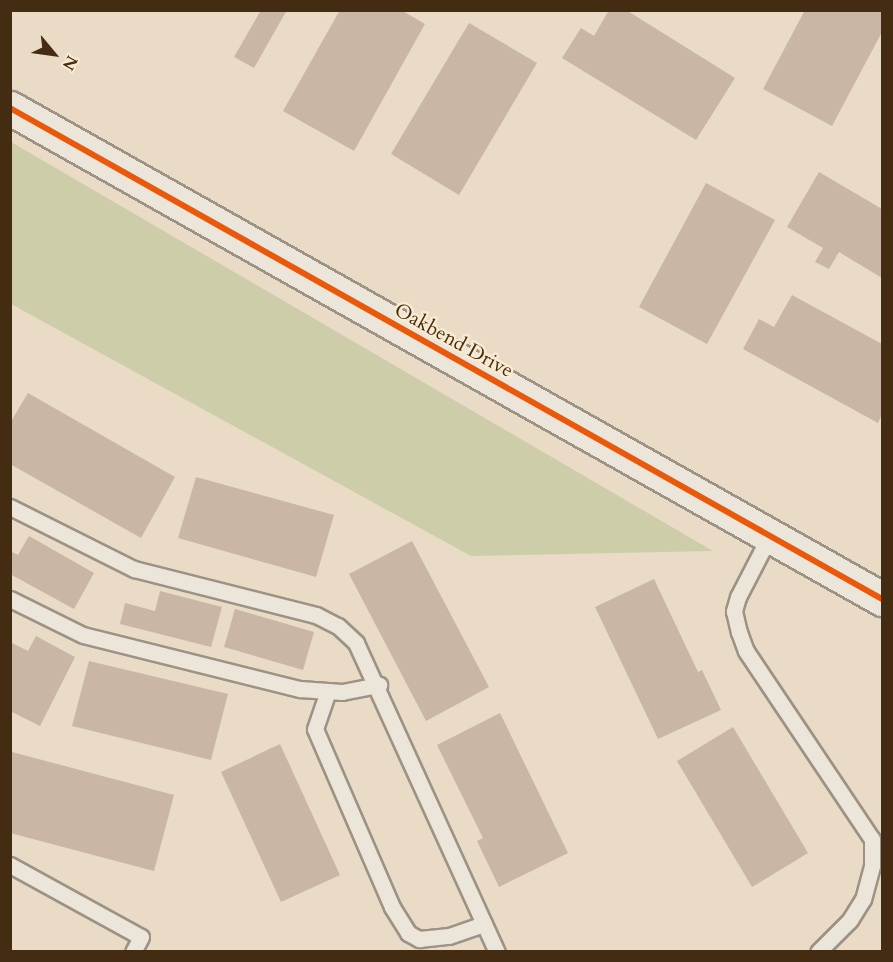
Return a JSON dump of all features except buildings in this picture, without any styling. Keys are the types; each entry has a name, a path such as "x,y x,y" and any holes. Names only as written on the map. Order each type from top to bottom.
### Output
{"street":[{"name":"Oakbend Drive","path":"10,108 882,599"}],"lane":[{"path":"10,507 134,569 316,615 357,643 379,685 496,951"},
{"path":"770,535 738,597 734,611 739,632 746,651 872,839 872,866 863,899 850,920 818,951"},
{"path":"10,599 83,635 300,689 328,691 379,685"},
{"path":"328,691 315,729 392,907 408,933 419,939 449,936 484,924"},
{"path":"10,864 141,937 133,951"}],"green space":[{"path":"10,142 713,551 471,556 11,304"}],"cycle path":[{"path":"10,108 882,599"}]}
